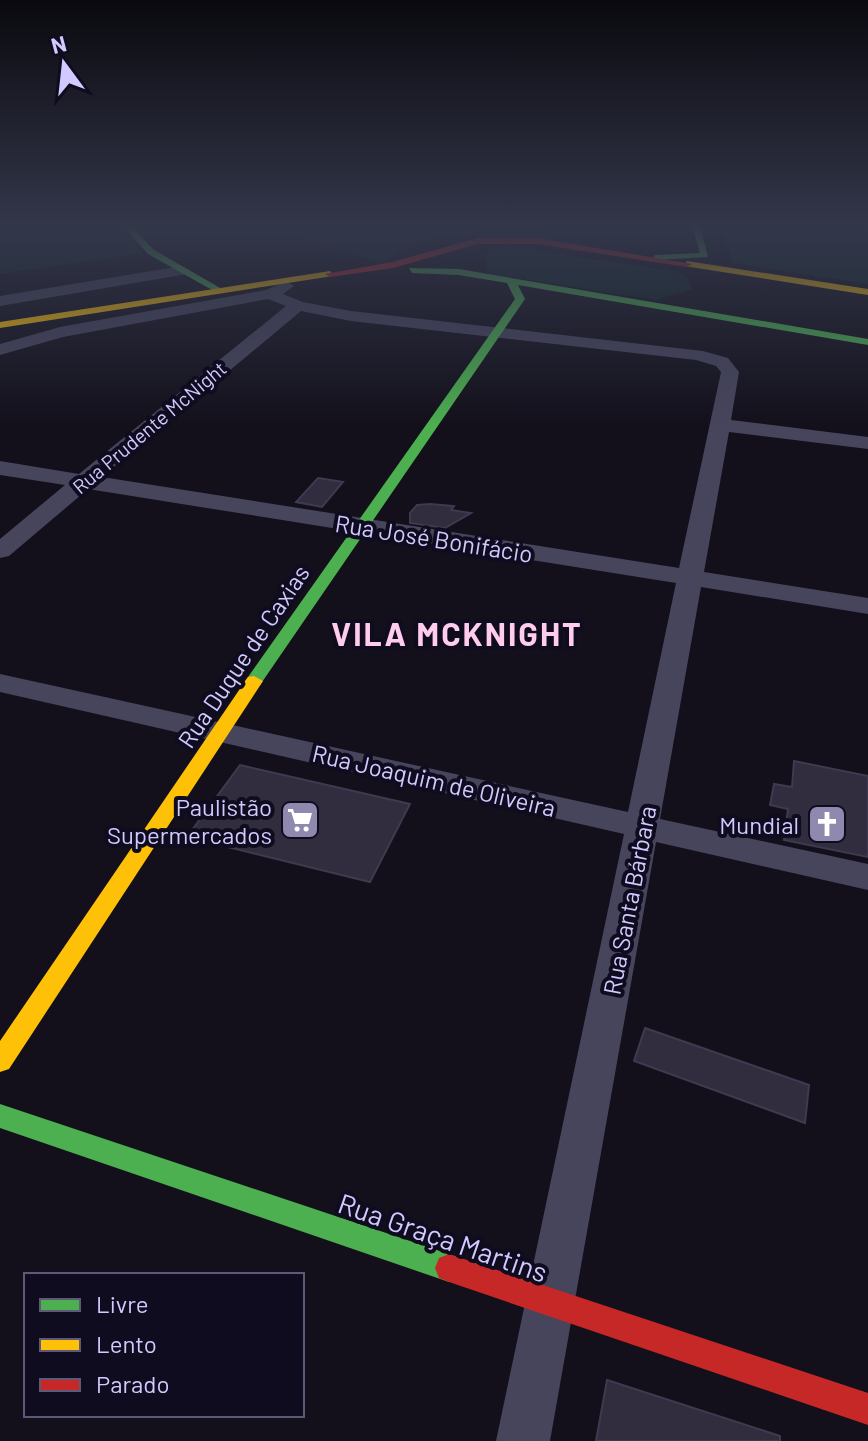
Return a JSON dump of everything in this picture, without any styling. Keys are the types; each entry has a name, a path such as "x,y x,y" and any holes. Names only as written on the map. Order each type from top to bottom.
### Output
{"main road":[{"path":"0,328 199,292"},
{"path":"0,328 216,292"},
{"name":"Rua Duque de Caxias","path":"0,1061 219,731 520,299 517,292"},
{"path":"576,292 868,342"},
{"path":"626,301 698,292"},
{"name":"Rua Graça Martins","path":"0,1116 868,1409"}],"street":[{"path":"0,301 53,292"},
{"path":"0,350 60,332 273,292"},
{"path":"297,292 309,307"},
{"path":"270,294 351,316 496,332"},
{"name":"Rua Prudente McNight","path":"0,551 283,315 309,307"},
{"name":"Rua Santa Bárbara","path":"496,332 697,355 722,362 730,372 723,425 689,578 523,1441"},
{"path":"723,425 868,443"},
{"name":"Rua José Bonifácio","path":"0,468 868,606"},
{"name":"Rua Joaquim de Oliveira","path":"0,683 868,877"}],"green space":[{"path":"608,292 682,292 657,300"}],"building":[{"path":"318,478 343,482 322,507 296,502"},
{"path":"417,505 454,506 451,510 471,513 445,528 410,523 410,513"},
{"name":"Mundial","path":"794,761 868,776 868,857 784,840 788,809 770,805 774,784 792,787"},
{"name":"Paulistão Supermercados","path":"240,765 410,804 370,882 187,837"},
{"path":"645,1028 809,1085 805,1123 634,1061"},
{"path":"607,1380 780,1436 780,1441 596,1441"}],"traffic: fast":[{"path":"254,681 520,299 517,292"},
{"path":"577,292 868,342"},
{"path":"0,1116 449,1268"}],"traffic: slow":[{"path":"0,325 212,292"},
{"path":"0,1061 254,681"}],"traffic: jam":[{"path":"449,1268 868,1409"}],"place":[{"name":"Paulistão Supermercados","path":"300,820"},
{"name":"Mundial","path":"827,824"}],"district":[{"name":"VILA MCKNIGHT","path":"457,633"}]}
